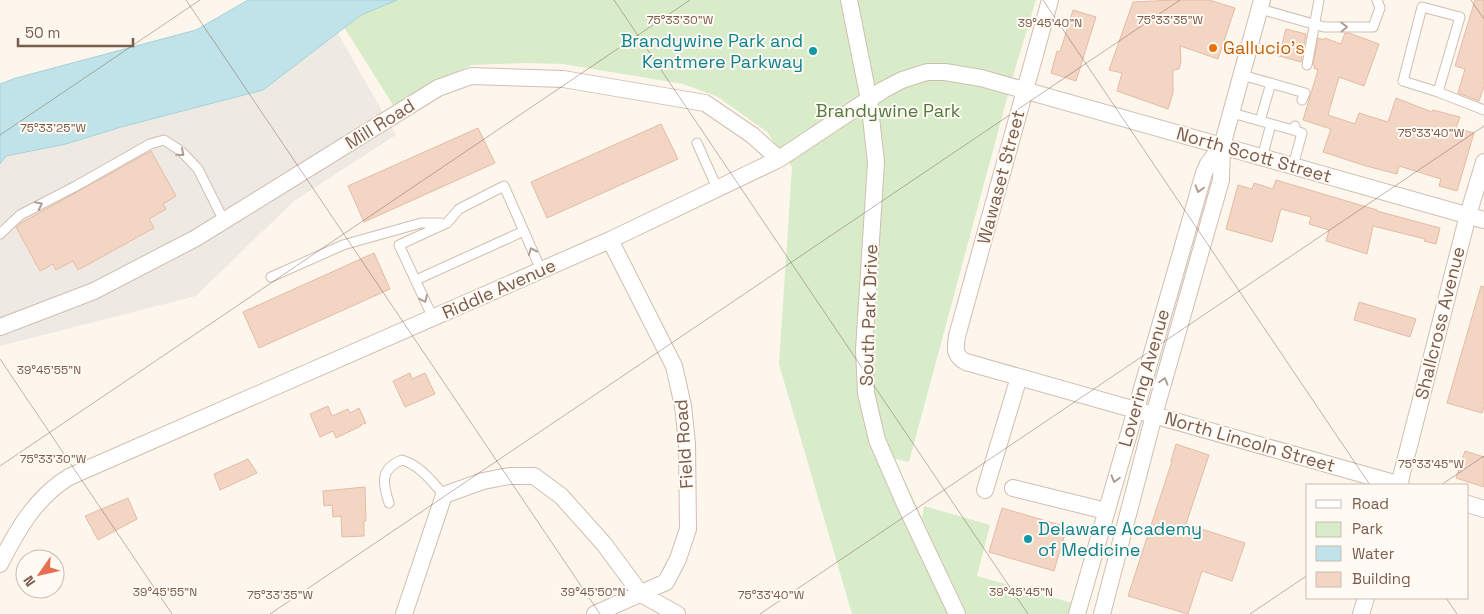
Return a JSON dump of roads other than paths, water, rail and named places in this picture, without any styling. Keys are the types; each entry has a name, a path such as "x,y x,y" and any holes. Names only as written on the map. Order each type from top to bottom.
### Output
{"street":[{"name":"South Park Drive","path":"849,0 868,100 876,162 864,350 866,393 877,440 904,502 958,614"},
{"name":"Wawaset Street","path":"957,354 955,349 957,336 1050,0"},
{"name":"Lovering Avenue","path":"1102,614 1154,415 1221,180 1222,146 1261,5"},
{"name":"Riddle Avenue","path":"0,564 15,534 37,504 55,486 69,477 610,240 779,159 868,100 902,80 927,72 945,72 964,74 1024,91"},
{"name":"Mill Road","path":"0,327 94,291 196,238 438,88 471,76 562,79 705,103 752,135 779,159"},
{"name":"North Scott Street","path":"1024,91 1484,220"},
{"name":"Lovering Avenue","path":"1077,614 1204,173 1222,146"},
{"name":"Shallcross Avenue","path":"1400,484 1468,215 1484,162"},
{"name":"Field Road","path":"595,614 666,582 678,559 688,529 687,443 683,406 674,366 610,240"},
{"name":"North Lincoln Street","path":"957,354 961,360 966,362 1396,484"},
{"path":"985,490 1019,377"},
{"path":"404,614 444,495 483,481 509,476 534,476 562,496 604,544 641,594 677,614"},
{"path":"1013,488 1106,511"},
{"path":"1469,504 1484,509"},
{"path":"1361,614 1366,599"}],"lane":[{"path":"1308,65 1319,0"},
{"path":"1261,5 1324,27 1373,27 1380,8 1377,0"},
{"path":"1414,0 1422,7 1460,17 1438,92"},
{"path":"1422,7 1403,81 1484,110"},
{"path":"1242,74 1270,83 1289,92 1305,93 1302,100"},
{"path":"1260,121 1270,83"},
{"path":"1232,113 1294,128 1302,133 1293,166"},
{"path":"1262,158 1278,124"},
{"path":"0,234 20,215 150,144 164,140 181,151 198,169 224,221"},
{"path":"697,143 717,188"},
{"path":"433,318 399,245 447,223 459,208 504,186 541,270"},
{"path":"271,278 343,245 421,223 447,223"},
{"path":"416,280 524,231"},
{"path":"389,503 384,487 386,473 392,466 402,460 412,463 444,495"}],"water":[{"path":"248,0 397,0 361,15 263,90 121,127 66,144 6,156 0,164 0,84 16,78 196,30"}],"place":[{"name":"Gallucio's","path":"1213,48"},
{"name":"Brandywine Park and Kentmere Parkway","path":"813,51"},
{"name":"Delaware Academy of Medicine","path":"1028,539"}],"park label":[{"name":"Brandywine Park","path":"888,111"}]}
